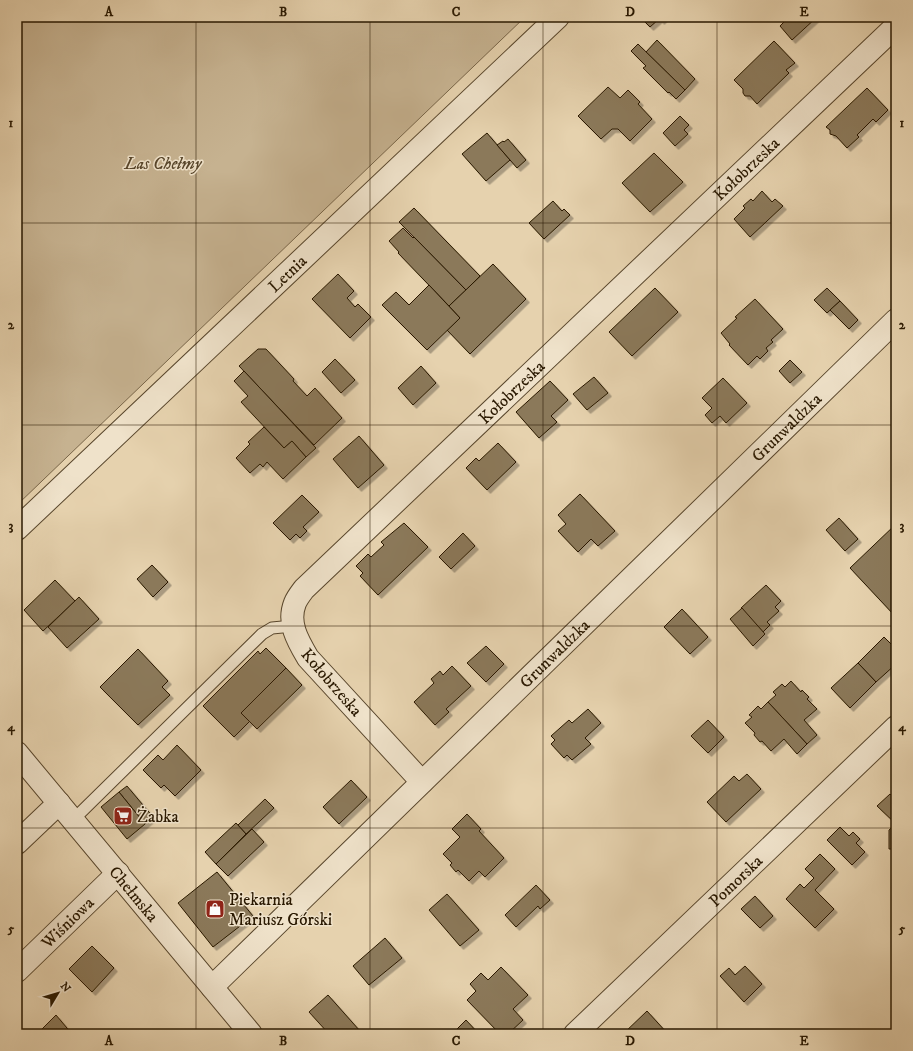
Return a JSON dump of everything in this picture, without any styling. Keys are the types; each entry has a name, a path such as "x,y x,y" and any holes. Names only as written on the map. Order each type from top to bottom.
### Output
{"street":[{"name":"Letnia","path":"17,529 558,17"},
{"name":"Kołobrzeska","path":"422,782 308,658 298,641 291,621 295,603 304,589 896,26"},
{"name":"Grunwaldzka","path":"212,986 896,320"},
{"name":"Pomorska","path":"575,1034 896,727"},
{"name":"Chełmska","path":"17,753 251,1034"},
{"path":"17,843 59,802"},
{"name":"Wiśniowa","path":"17,971 118,874"}],"lane":[{"path":"74,820 262,634 272,628 293,626"}],"green space":[{"name":"Las Chełmy","path":"17,17 525,17 17,505"}],"building":[{"path":"640,17 665,17 661,21 659,19 650,27"},
{"path":"789,17 817,17 792,40 780,26"},
{"path":"657,40 695,79 685,90 646,52"},
{"path":"774,41 795,63 786,70 789,73 757,104 750,96 745,96 743,89 734,80"},
{"path":"638,44 685,90 676,99 643,68 646,66 631,51"},
{"path":"608,87 620,98 628,90 640,102 638,104 652,119 630,141 618,129 612,129 601,139 578,116"},
{"path":"867,88 888,110 876,122 873,119 857,135 859,137 847,148 836,136 830,134 830,130 826,127"},
{"path":"680,116 689,125 684,130 688,134 675,146 663,133"},
{"path":"487,133 510,160 486,181 462,154"},
{"path":"508,139 526,160 517,168 497,145"},
{"path":"654,153 683,182 650,212 622,183"},
{"path":"762,191 772,202 775,199 783,206 750,237 734,219 745,208 743,206 751,199 753,201"},
{"path":"553,201 562,211 564,209 570,215 544,239 529,223"},
{"path":"414,208 480,276 466,290 399,222"},
{"path":"403,228 413,238 414,237 466,290 449,306 398,253 399,252 389,241"},
{"path":"493,264 526,299 470,354 447,330 460,318 449,306"},
{"path":"338,274 354,291 347,298 355,307 358,304 371,317 350,338 312,299"},
{"path":"429,285 460,318 427,350 382,305 396,292 409,305"},
{"path":"655,288 678,312 632,356 609,332"},
{"path":"827,288 840,301 827,313 814,300"},
{"path":"755,299 783,329 771,340 773,342 766,348 768,351 760,359 757,356 748,365 729,345 730,344 721,333 737,318 735,317"},
{"path":"840,301 858,320 849,329 830,310"},
{"path":"258,349 266,349 294,379 293,381 307,396 315,388 342,418 314,445 239,366"},
{"path":"335,359 355,380 341,393 322,372"},
{"path":"790,360 802,372 790,383 779,371"},
{"path":"421,366 436,383 413,405 398,388"},
{"path":"244,371 316,448 306,457 292,441 284,448 241,402 248,396 234,381"},
{"path":"594,377 608,393 587,410 573,394"},
{"path":"723,378 747,403 726,423 720,416 712,423 705,415 712,408 702,398"},
{"path":"550,381 568,400 551,416 557,422 539,438 516,412"},
{"path":"264,427 284,448 292,441 306,457 283,479 267,462 263,467 260,464 250,473 236,458 250,444 248,442"},
{"path":"359,436 384,465 358,488 333,459"},
{"path":"498,443 516,462 487,490 466,468 476,458 479,461"},
{"path":"580,494 615,531 598,546 591,539 578,552 558,531 566,524 558,515"},
{"path":"302,495 319,512 303,527 307,531 300,538 296,534 290,540 273,523"},
{"path":"839,518 858,539 845,551 826,530"},
{"path":"404,523 428,547 378,595 360,576 363,573 356,566 368,554 371,557 384,545 381,542"},
{"path":"896,524 896,568 891,574 895,578 891,582 896,588 896,613 894,615 850,568"},
{"path":"463,533 475,546 451,569 439,557"},
{"path":"152,565 168,582 153,597 137,579"},
{"path":"55,580 75,601 43,631 24,610"},
{"path":"766,585 781,601 775,607 779,611 767,622 770,625 763,632 741,608"},
{"path":"79,597 99,619 67,648 48,627"},
{"path":"742,608 765,634 753,646 730,619"},
{"path":"682,609 708,637 690,654 664,627"},
{"path":"884,637 896,649 896,664 876,682 858,663"},
{"path":"486,646 504,664 486,682 467,663"},
{"path":"266,648 286,668 241,713 250,721 234,737 203,706 258,651 260,654"},
{"path":"138,649 168,681 162,687 170,695 138,725 100,687"},
{"path":"858,663 876,682 850,708 831,688"},
{"path":"452,666 471,686 446,709 449,712 435,725 414,702 434,683 431,679 440,671 443,675"},
{"path":"286,668 302,685 257,729 241,713"},
{"path":"791,681 801,692 802,690 809,697 807,699 817,709 804,720 817,735 807,744 768,702 776,695 773,692 782,684 785,687"},
{"path":"768,702 807,744 797,754 784,739 771,751 762,741 760,742 754,735 755,733 745,723 752,717 749,715 758,706 761,709"},
{"path":"588,709 601,723 585,738 591,744 572,760 567,755 564,758 551,744 555,740 551,736 569,720 572,723"},
{"path":"708,720 724,737 708,753 691,736"},
{"path":"177,745 201,770 175,796 164,785 161,788 143,770 158,755 163,760"},
{"path":"747,774 761,789 726,822 707,802 734,776 739,781"},
{"path":"351,780 367,797 339,824 323,807"},
{"path":"127,786 153,817 145,824 119,792"},
{"name":"Żabka","path":"119,792 145,824 127,839 101,807"},
{"path":"890,794 896,800 896,824 877,806"},
{"path":"265,799 274,808 246,834 238,825"},
{"path":"467,814 481,829 479,831 504,858 485,877 479,871 469,881 458,870 456,872 450,865 452,863 443,854 460,837 452,829"},
{"path":"236,823 246,834 216,864 205,852"},
{"path":"896,824 896,849 889,849 889,830"},
{"path":"840,827 849,836 853,832 860,839 856,843 865,852 852,865 827,840"},
{"path":"252,829 264,842 228,876 216,864"},
{"path":"820,854 835,869 815,890 834,909 815,928 786,899 800,884 804,888 814,878 805,869"},
{"name":"Piekarnia Mariusz Górski","path":"217,872 253,916 213,947 178,903"},
{"path":"536,885 550,900 540,909 538,906 516,927 505,915"},
{"path":"447,894 479,930 460,946 429,910"},
{"path":"755,896 773,916 760,928 741,909"},
{"path":"385,938 402,958 369,985 353,966"},
{"path":"92,946 114,968 92,992 69,969"},
{"path":"745,966 762,984 744,1002 720,976 729,968 735,975"},
{"path":"501,967 528,995 513,1009 523,1020 508,1034 500,1034 467,1000 476,991 470,984 481,973 488,980"},
{"path":"328,995 360,1031 357,1034 329,1034 309,1012"},
{"path":"647,1011 668,1034 623,1034"},
{"path":"56,1015 72,1034 37,1034"},
{"path":"466,1020 479,1034 452,1034"}],"place":[{"name":"Żabka","path":"123,816"},
{"name":"Piekarnia Mariusz Górski","path":"215,909"}]}
